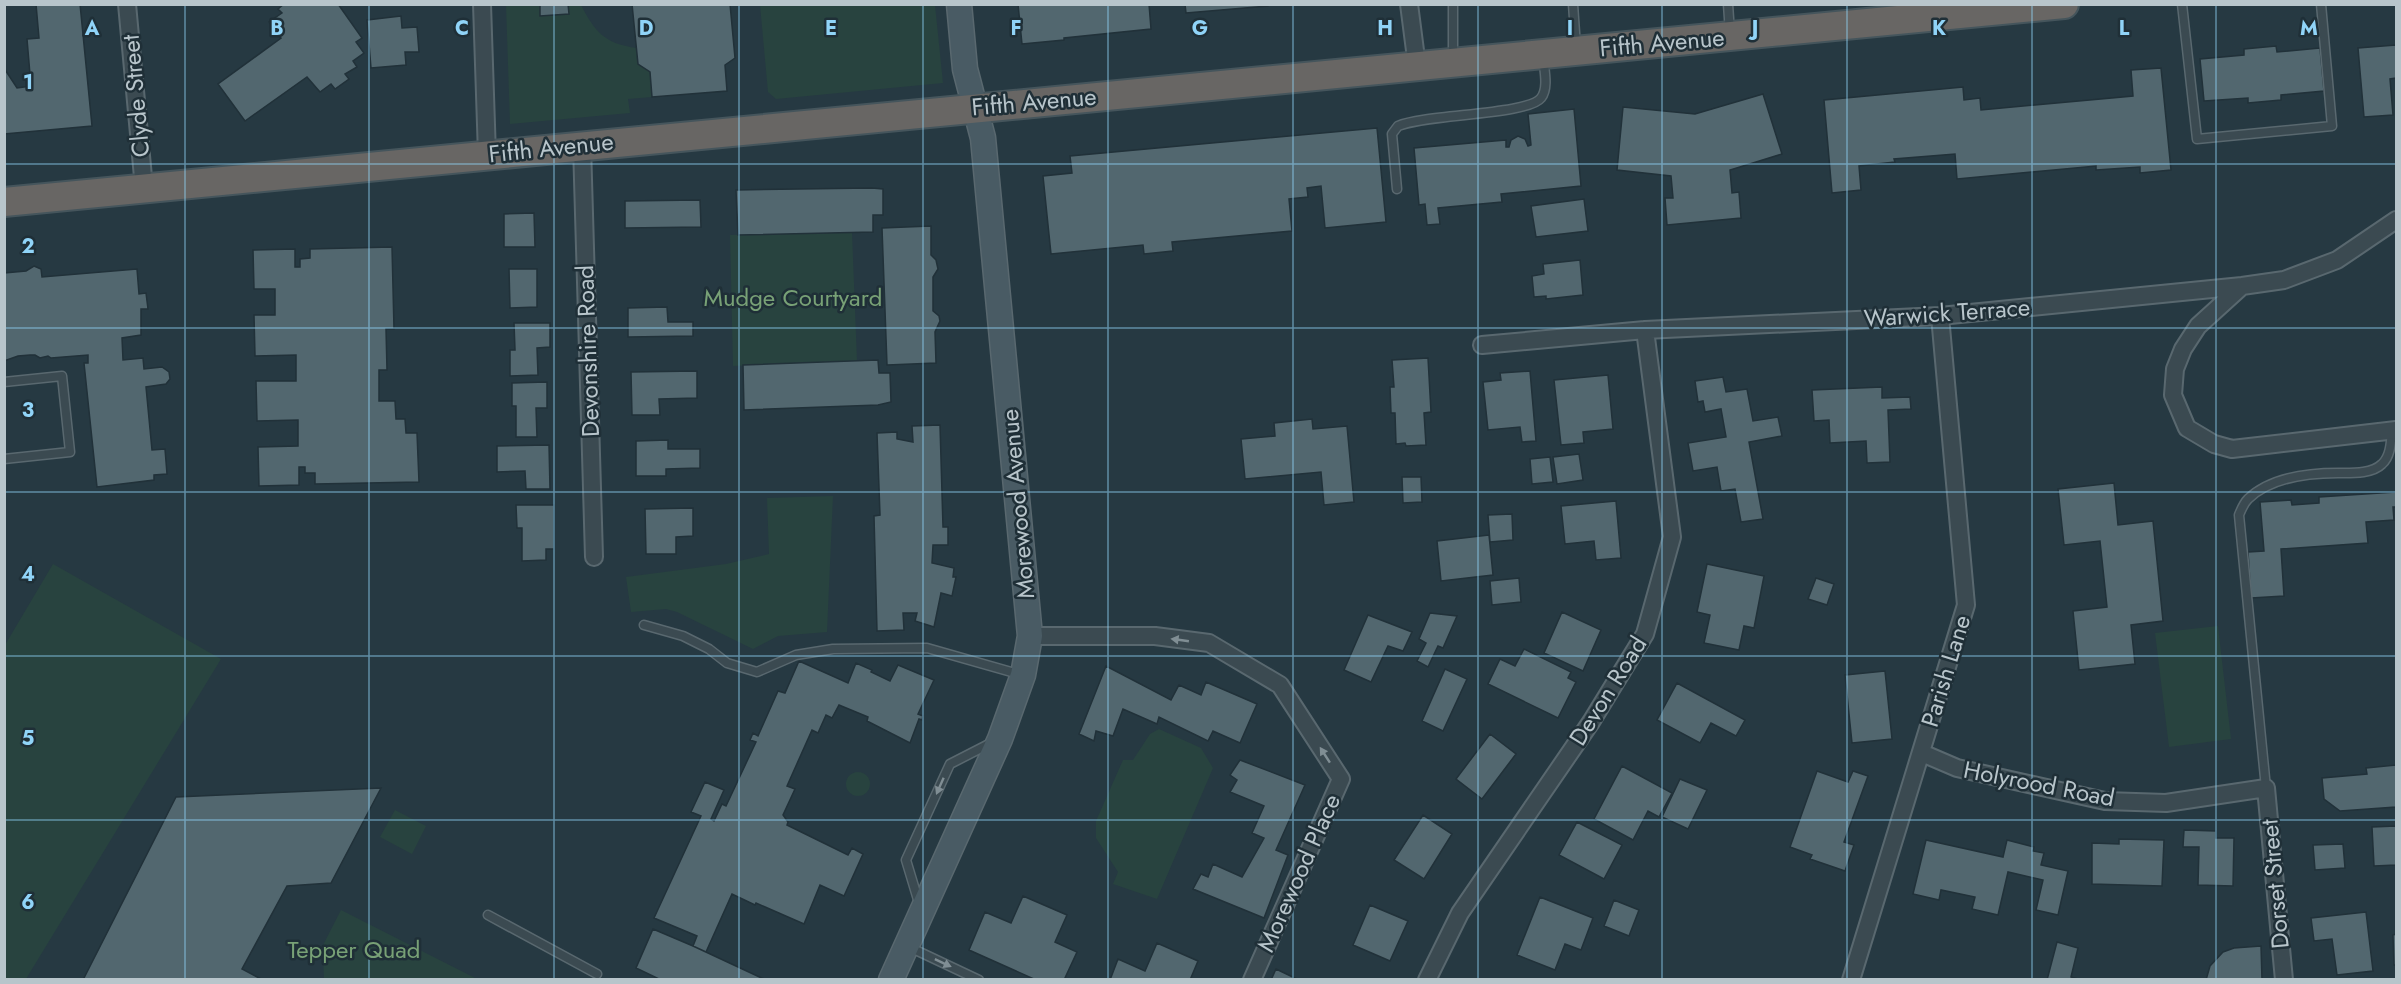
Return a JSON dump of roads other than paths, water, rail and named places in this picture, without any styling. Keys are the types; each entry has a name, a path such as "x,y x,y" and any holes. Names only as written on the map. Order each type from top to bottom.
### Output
{"highway":[{"name":"Fifth Avenue","path":"4,202 1577,51 2001,8 2064,4"}],"main road":[{"name":"Morewood Avenue","path":"891,980 1000,739 1023,675 1030,636 983,138 965,69 959,4"}],"street":[{"name":"Clyde Street","path":"127,4 144,188"},
{"path":"482,4 487,155"},
{"path":"1409,4 1417,66"},
{"name":"Devonshire Road","path":"582,145 594,557"},
{"name":"Warwick Terrace","path":"1482,345 1645,330 1940,316 2242,286 2284,280 2337,260 2397,220"},
{"path":"2242,286 2198,326 2183,349 2175,369 2173,395 2187,428 2214,444 2232,449 2395,430"},
{"name":"Parish Lane","path":"1851,980 1966,604 1940,316"},
{"name":"Devon Road","path":"1427,980 1460,913 1591,722 1645,634 1672,537 1645,330"},
{"name":"Morewood Place","path":"1030,636 1155,636 1209,644 1280,685 1341,779 1252,980"},
{"name":"Holyrood Road","path":"1922,753 1957,768 2105,801 2166,803 2266,788"},
{"name":"Dorset Street","path":"2266,788 2284,980"}],"lane":[{"path":"1453,4 1453,62"},
{"path":"1573,4 1577,51"},
{"path":"1728,4 1730,36"},
{"path":"2182,4 2197,139 2332,126 2321,4"},
{"path":"1397,189 1392,134 1398,126 1449,116 1519,108 1532,104 1541,99 1544,92 1542,54"},
{"path":"4,382 62,376 70,452 4,459"},
{"path":"2266,788 2239,515 2246,500 2265,488 2288,478 2373,470 2384,464 2395,430"},
{"path":"644,625 683,636 709,649 727,663 757,672 796,655 833,649 927,648 1023,675"},
{"path":"922,912 906,860 950,764 1000,739"},
{"path":"488,915 597,974"},
{"path":"906,946 979,980"}],"park label":[{"name":"Mudge Courtyard","path":"793,298"},
{"name":"Tepper Quad","path":"354,950"}]}
